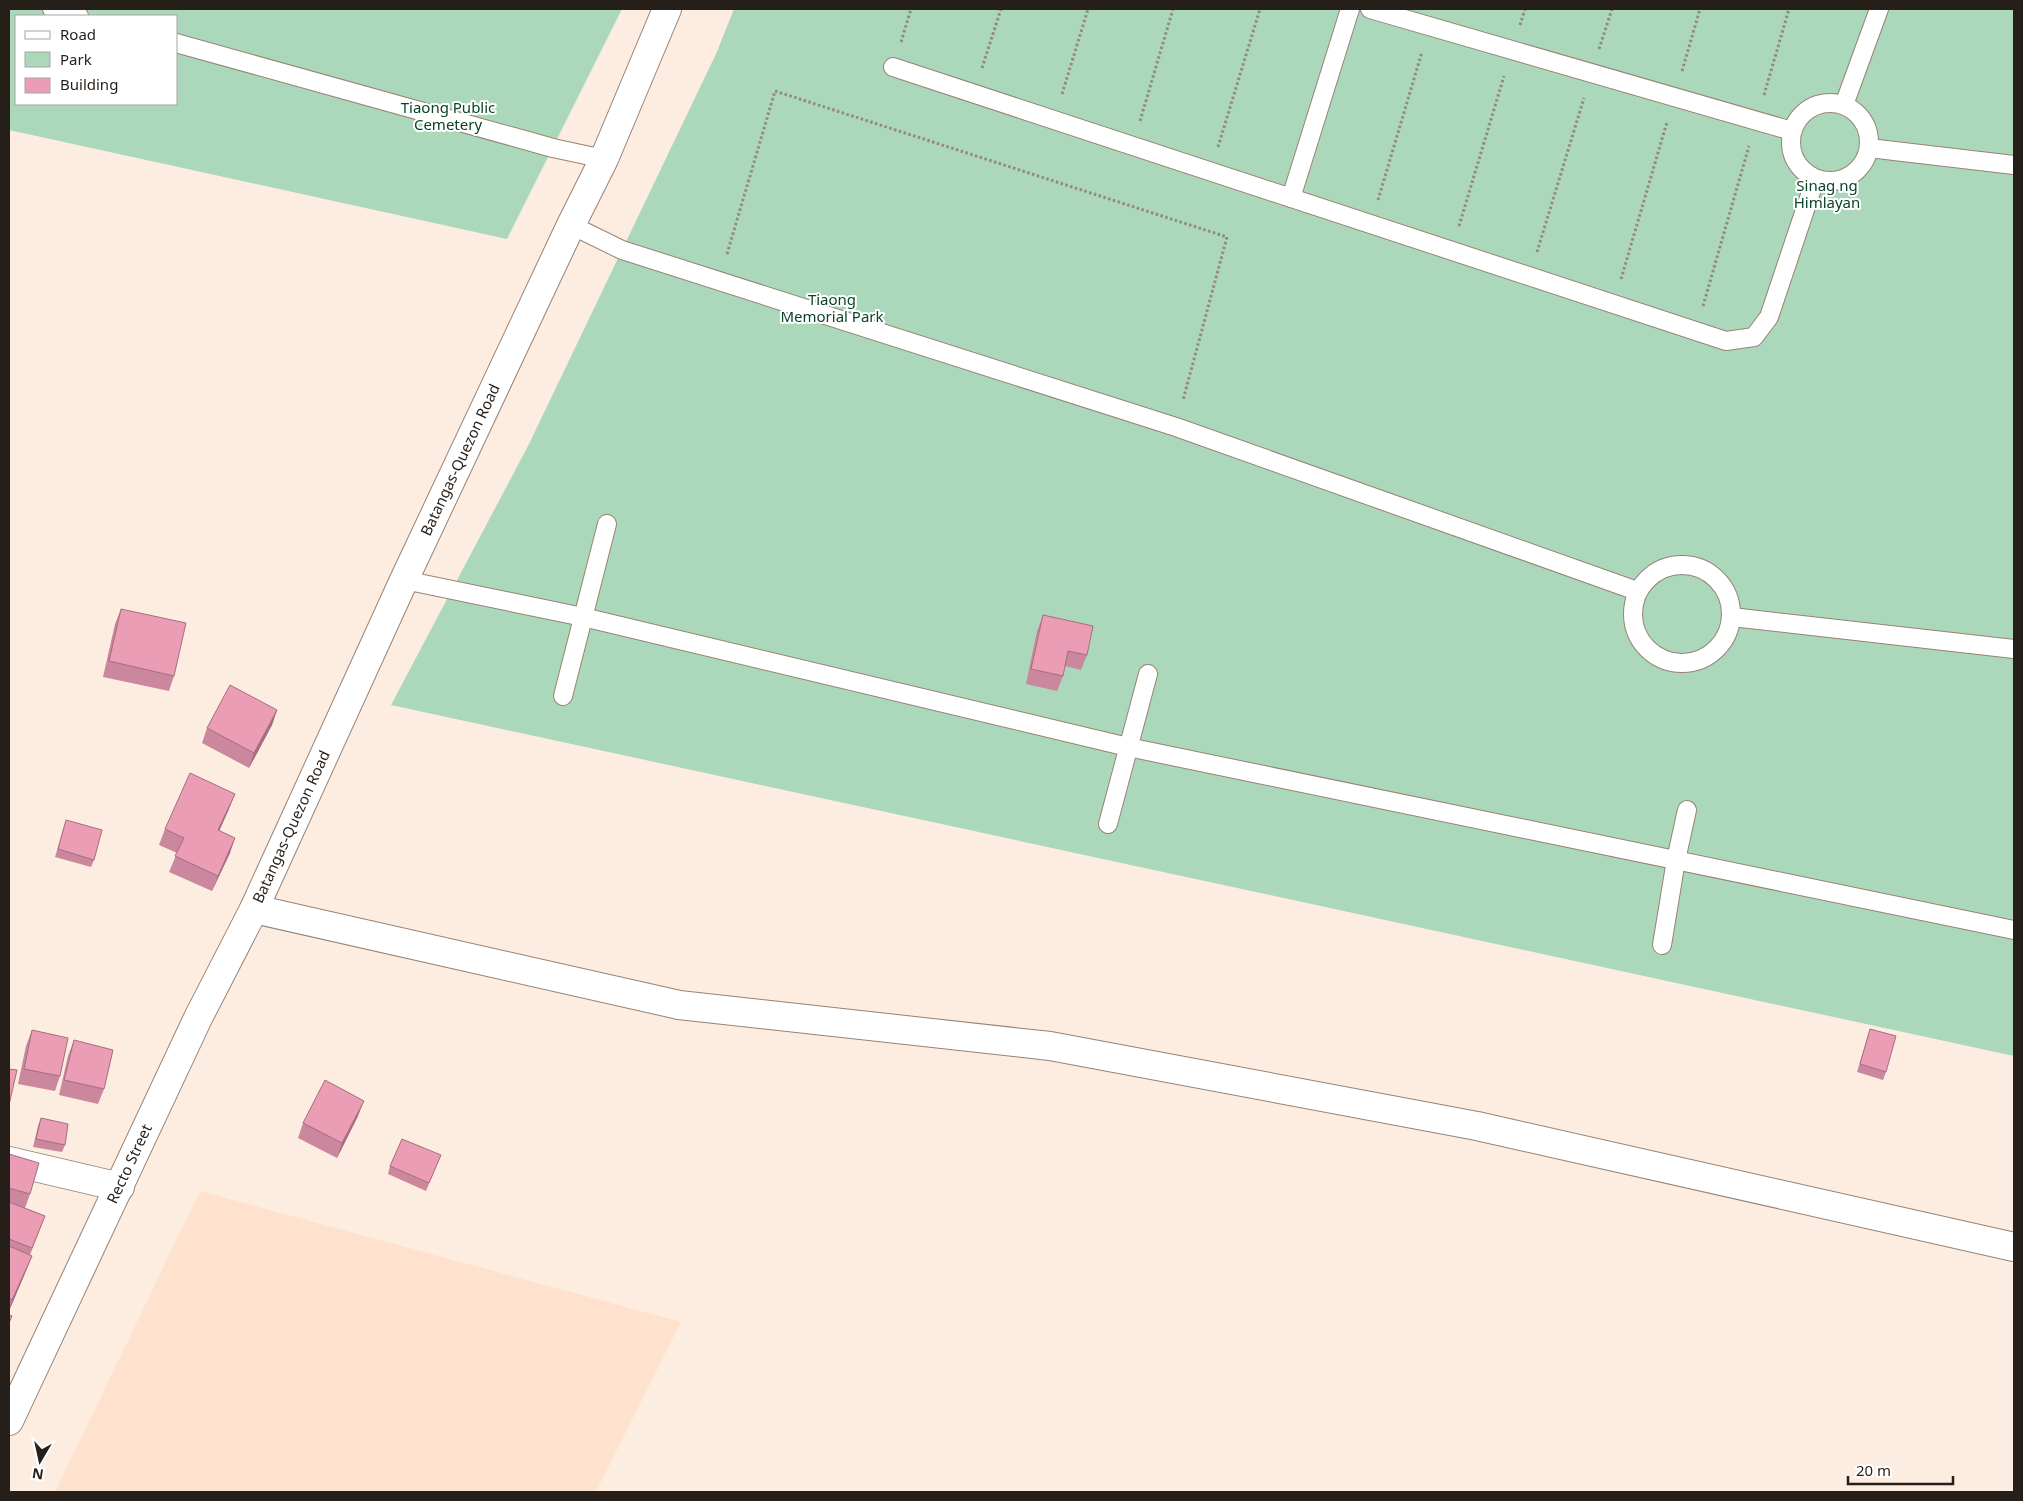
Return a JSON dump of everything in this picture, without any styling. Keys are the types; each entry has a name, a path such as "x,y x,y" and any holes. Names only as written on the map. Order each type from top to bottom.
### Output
{"street":[{"name":"Batangas-Quezon Road","path":"254,909 404,580 571,224 604,159 667,9"},
{"name":"Recto Street","path":"9,1421 15,1396 120,1187 198,1018 254,909"},
{"path":"254,909 679,1005 1050,1046 1467,1124 2014,1247"},
{"path":"9,1161 120,1187"}],"lane":[{"path":"52,9 75,15"},
{"path":"1291,198 1350,9"},
{"path":"1370,9 1792,131"},
{"path":"1844,105 1879,9"},
{"path":"178,44 552,148 604,159"},
{"path":"894,66 1726,341 1754,337 1769,317 1814,180"},
{"path":"1827,102 1844,105 1859,115 1868,130 1869,148 1863,165 1849,177 1832,182 1814,180 1800,170 1791,154 1790,136 1796,120 1809,108 1827,102"},
{"path":"1869,148 2014,165"},
{"path":"571,224 622,250 1176,427 1638,591"},
{"path":"563,696 607,524"},
{"path":"1685,564 1705,569 1720,581 1729,598 1732,617 1727,636 1715,651 1698,661 1679,663 1660,658 1645,646 1635,629 1632,610 1638,591 1650,576 1666,566 1685,564"},
{"path":"404,580 583,617 1128,747 2014,930"},
{"path":"1732,617 2014,649"},
{"path":"1108,824 1148,674"},
{"path":"1662,945 1676,860 1687,810"}],"path":[{"path":"894,66 911,9"},
{"path":"975,94 1000,9"},
{"path":"1054,120 1088,9"},
{"path":"1133,146 1173,9"},
{"path":"1211,171 1260,9"},
{"path":"1452,251 1524,9"},
{"path":"1529,276 1612,9"},
{"path":"1614,304 1700,9"},
{"path":"1695,332 1789,9"},
{"path":"1370,224 1430,26"},
{"path":"720,282 775,91 1227,237 1176,427"}],"shaded area":[{"path":"200,1191 681,1322 596,1492 55,1492"}],"green space":[{"name":"Tiaong Public Cemetery","path":"9,9 622,9 507,239 9,130"},
{"path":"734,9 2014,9 2014,1056 391,705 528,446 716,54"}],"building":[{"path":"121,609 186,623 174,676 109,661"},
{"path":"1043,615 1093,626 1087,655 1068,651 1063,676 1031,669"},
{"path":"230,685 277,710 254,753 207,728"},
{"path":"190,773 235,794 218,830 235,838 218,876 175,856 184,838 165,829"},
{"path":"66,820 102,830 94,860 58,849"},
{"path":"1870,1029 1896,1036 1886,1072 1860,1064"},
{"path":"32,1030 68,1038 60,1076 24,1069"},
{"path":"74,1040 113,1050 104,1089 64,1080"},
{"path":"9,1069 17,1070 9,1105"},
{"path":"325,1080 364,1101 342,1143 303,1123"},
{"path":"41,1118 68,1124 65,1145 36,1139"},
{"path":"402,1139 441,1155 429,1183 390,1166"},
{"path":"9,1154 39,1163 30,1194 9,1188"},
{"path":"9,1202 45,1216 32,1248 9,1239"},
{"path":"9,1246 32,1256 12,1300 9,1298"}],"park label":[{"name":"Sinag ng Himlayan","path":"1827,194"},
{"name":"Tiaong Memorial Park","path":"832,308"}]}
